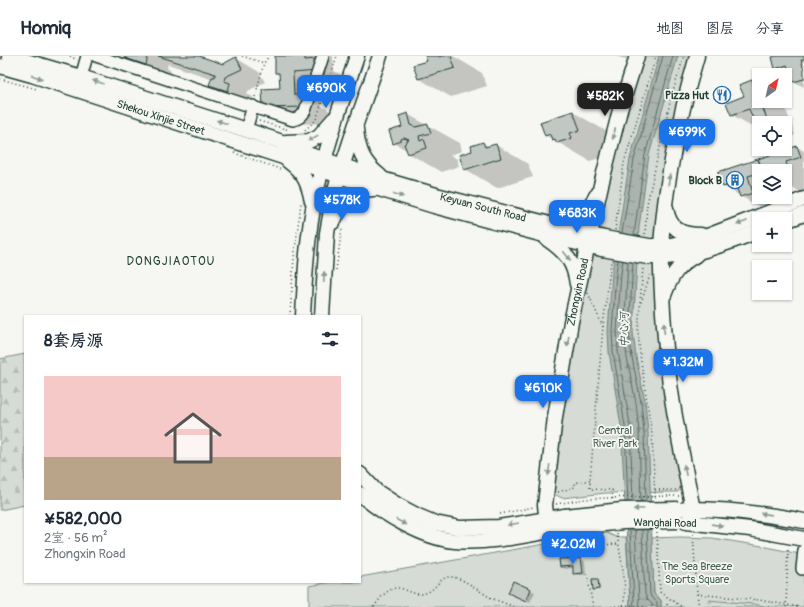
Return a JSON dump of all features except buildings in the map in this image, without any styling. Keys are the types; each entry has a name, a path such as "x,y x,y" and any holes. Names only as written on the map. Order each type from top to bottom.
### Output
{"main road":[{"name":"Shekou Xinjie Street","path":"9,56 36,60 81,77 279,141 323,165"},
{"path":"303,315 307,258 313,209 323,165 357,56"},
{"path":"322,315 327,233 334,193 340,171 380,56"},
{"name":"Zhongxin Road","path":"549,513 555,417 571,322 582,288 589,241 601,185 620,110 637,56"},
{"path":"694,521 671,393 665,348 662,299 651,251 665,201 678,129 697,56"},
{"name":"Shekou Xinjie Street","path":"0,66 32,75 281,162 323,165"},
{"path":"351,74 371,80"},
{"path":"279,141 309,142 318,136 338,114"},
{"path":"327,233 341,206 351,195 382,184 363,158 359,146 356,124"},
{"path":"281,162 300,171 305,178 313,209"},
{"name":"Keyuan South Road","path":"323,165 382,184 436,195 543,229 589,241 651,251 670,258 710,249 752,234"},
{"path":"582,288 569,258 543,229 578,217 592,204 601,185"},
{"name":"Keyuan South Road","path":"651,251 715,233 804,199"},
{"path":"665,201 667,215 676,229 686,234 715,233"},
{"path":"792,218 804,214"},
{"path":"662,299 671,278 678,268 691,258 710,249"},
{"name":"Wanghai Road","path":"361,477 368,495 399,506 435,523 460,528 499,527 549,513 566,522 622,510 680,509 694,521 804,539"},
{"name":"Wanghai Road","path":"694,521 715,509 766,514 804,521"}],"lane":[{"path":"81,77 87,56"},
{"path":"96,56 294,120 302,116 305,111 323,56"},
{"path":"246,130 253,106"},
{"path":"802,569 804,550"}],"path":[{"path":"242,56 264,63"},
{"path":"253,106 264,63 269,56"},
{"path":"614,505 612,490 590,488 608,244 624,163 656,56"},
{"path":"655,498 652,435 640,355 638,331 640,306 651,251 647,204 671,98 684,56"},
{"path":"0,79 38,89"},
{"path":"234,153 281,162"},
{"path":"290,315 294,258 302,199"},
{"path":"354,209 363,202"},
{"path":"336,271 343,225"},
{"path":"640,306 650,274"},
{"path":"582,288 603,327"},
{"path":"556,492 575,487 575,482 590,480"},
{"path":"655,490 681,490"},
{"path":"500,514 549,513 556,504 585,499 670,496 680,509"},
{"path":"694,521 697,594 699,607"},
{"path":"617,528 618,544 625,585 625,599 623,607"},
{"path":"598,530 599,545 618,544"},
{"path":"656,530 660,592 682,607"},
{"path":"786,606 788,547"},
{"path":"587,574 593,607"},
{"path":"374,607 390,590 397,588 412,593 426,593 436,587 443,579 449,577 463,581 490,597 515,607"},
{"path":"697,594 759,600 786,606 799,607"},
{"path":"608,607 632,605 647,607"}],"green space":[{"name":"Central River Park","path":"642,56 692,56 662,176 655,227 654,272 658,348 666,406 682,483 678,492 606,493 562,498 552,493 574,332 598,217"},
{"path":"24,354 24,505 0,510 0,359"},
{"path":"607,533 616,537 626,537 630,601 629,607 309,607 309,586 326,583 361,583 361,577"},
{"name":"The Sea Breeze Sports Square","path":"651,538 712,538 762,546 804,555 804,607 661,607 661,600 654,594"},
{"path":"708,600 753,604 769,607 709,607"}],"water":[{"name":"中心河","path":"659,56 678,56 649,155 639,227 633,332 636,357 645,401 648,431 654,594 661,600 661,607 629,607 630,601 621,426 609,352 608,331 612,272 630,159"}],"place":[{"name":"Pizza Hut","path":"722,95"},
{"name":"Block B","path":"735,180"}],"district":[{"name":"DONGJIAOTOU","path":"171,261"}]}
